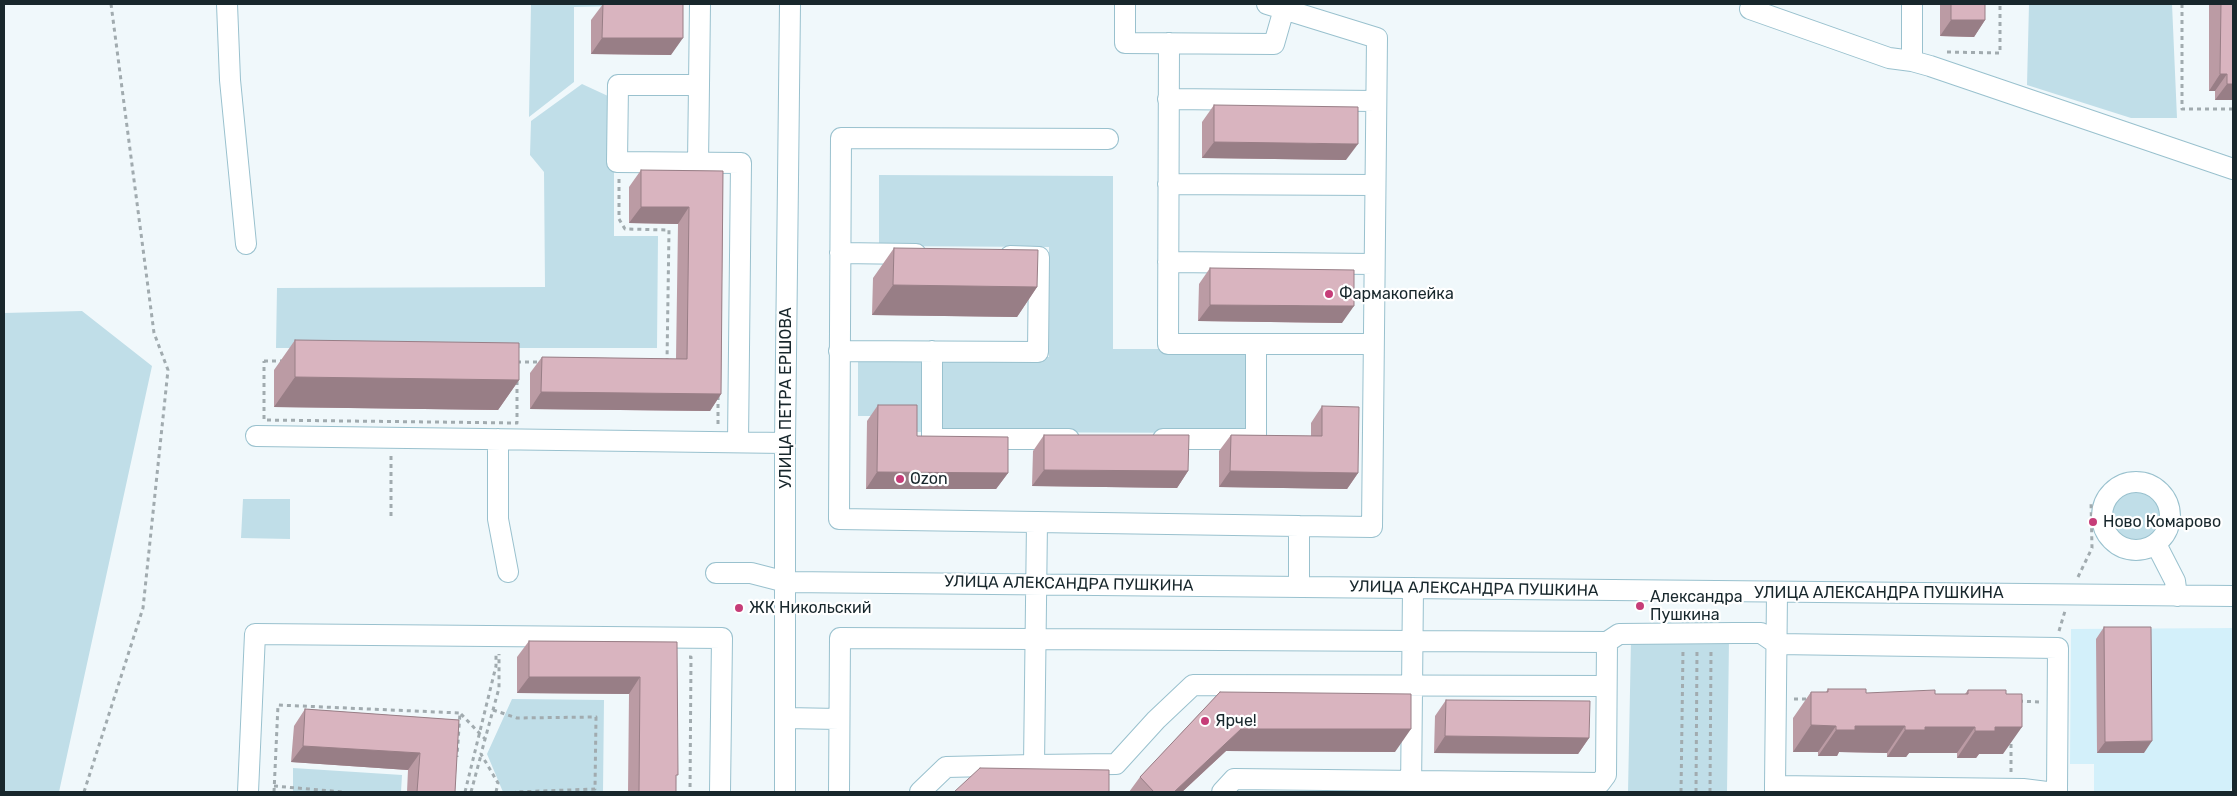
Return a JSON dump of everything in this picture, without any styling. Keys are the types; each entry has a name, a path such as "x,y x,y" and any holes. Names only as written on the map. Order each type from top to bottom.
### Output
{"street":[{"path":"227,4 230,80 246,244"},
{"path":"698,163 700,4"},
{"name":"УЛИЦА ПЕТРА ЕРШОВА","path":"785,792 785,443 790,4"},
{"path":"1108,139 841,138 839,519 1372,527 1377,38 1275,7 1274,44 1125,43 1125,4"},
{"path":"1912,4 1912,61"},
{"path":"1750,9 1889,58 1912,61 2233,169"},
{"path":"1169,43 1168,344 1373,344"},
{"path":"699,85 618,84 617,162 741,163 738,442"},
{"path":"1168,99 1376,101"},
{"path":"1168,184 1375,185"},
{"path":"840,253 939,255"},
{"path":"839,350 1038,352 1039,257 989,256"},
{"path":"1168,262 1374,264"},
{"path":"1148,439 1256,439 1256,344"},
{"path":"932,351 932,439 1089,439"},
{"path":"256,436 391,430 498,439 785,443"},
{"path":"498,439 498,519 508,572"},
{"path":"1034,766 1037,522"},
{"path":"1299,526 1299,587"},
{"path":"2156,544 2175,580 2177,596"},
{"name":"УЛИЦА АЛЕКСАНДРА ПУШКИНА","path":"716,573 751,573 786,582 2233,596"},
{"path":"1411,787 1413,588"},
{"path":"1777,593 1775,789 2047,792"},
{"path":"839,792 840,638 1607,642 1618,634 1697,639 1761,633 1777,644 2058,648 2057,792"},
{"path":"248,792 256,634 498,643 722,638 720,792"},
{"path":"1222,792 1234,779 1411,787 1527,787 1600,782 1606,775 1607,642"},
{"path":"920,792 946,766 1116,764 1156,720 1192,685 1606,686"},
{"path":"786,718 839,719"}],"path":[{"path":"84,792 144,608 168,370 154,333 110,4"},
{"path":"1940,52 2000,52 2000,4"},
{"path":"2182,4 2182,109 2233,109"},
{"path":"619,170 619,219 625,229 669,230 667,364 658,364"},
{"path":"526,423 391,430 264,420 264,361 545,362"},
{"path":"517,362 517,423"},
{"path":"709,425 718,425 719,386"},
{"path":"391,430 391,517"},
{"path":"2058,630 2071,594 2092,548 2091,501"},
{"path":"1681,792 1697,639"},
{"path":"1696,792 1697,639"},
{"path":"1697,639 1710,792"},
{"path":"498,643 509,655"},
{"path":"471,792 499,688 498,643"},
{"path":"465,792 496,666 498,643"},
{"path":"681,657 691,657 690,792"},
{"path":"1786,699 1815,699"},
{"path":"274,792 278,705 460,713 485,739"},
{"path":"493,710 517,718 596,717 595,789 515,792"},
{"path":"456,763 460,713"},
{"path":"2001,774 2011,774 2012,728"},
{"path":"481,754 498,783 496,792"},
{"path":"274,786 343,792"}],"shaded area":[{"path":"531,4 624,4 624,6 574,7 574,82 529,117"},
{"path":"2029,4 2172,4 2177,118 2131,118 2027,85"},
{"path":"582,84 608,96 614,166 614,236 658,236 657,348 276,348 277,288 545,287 544,172 530,155 531,121"},
{"path":"879,175 1113,176 1113,349 1250,349 1250,433 911,432 911,416 858,416 858,357 1049,357 1049,247 879,246"},
{"path":"82,311 152,366 59,792 4,792 4,313"},
{"path":"2132,489 2142,489 2151,493 2159,501 2163,515 2159,529 2151,537 2142,541 2132,541 2123,537 2115,529 2111,520 2111,510 2115,501 2123,493"},
{"path":"243,499 290,499 290,539 241,538"},
{"path":"2233,628 2233,786 2229,792 2094,792 2094,764 2070,764 2071,629"},
{"path":"1631,640 1729,640 1727,792 1628,792"},
{"path":"512,699 604,700 603,792 503,792 487,754"},
{"path":"293,768 402,775 401,792 293,792"}],"building":[{"path":"603,4 683,4 683,38 602,38"},
{"path":"1951,4 1985,4 1985,20 1951,20"},
{"path":"2221,4 2233,4 2233,84 2227,84 2227,74 2220,74"},
{"path":"1214,105 1358,107 1358,144 1214,142"},
{"path":"641,170 723,171 721,394 541,392 542,357 687,359 689,207 641,207"},
{"path":"894,248 1038,250 1037,287 893,285"},
{"path":"1210,268 1354,270 1354,306 1210,305"},
{"path":"295,340 519,343 519,380 295,377"},
{"path":"878,405 917,405 917,436 1008,437 1008,473 877,472"},
{"path":"1322,406 1359,407 1358,473 1230,471 1231,435 1322,436"},
{"path":"1044,435 1189,435 1188,471 1044,470"},
{"path":"2104,627 2151,627 2152,741 2105,742"},
{"path":"529,641 677,642 678,775 676,775 676,792 639,792 640,677 529,677"},
{"path":"1828,689 1866,689 1866,693 1935,690 1935,694 1968,694 1968,690 2006,690 2006,694 2022,694 2022,727 1995,727 1995,731 1975,731 1975,727 1925,727 1925,730 1905,730 1905,726 1855,726 1855,730 1836,730 1836,726 1811,725 1811,692 1828,692"},
{"path":"1220,692 1411,694 1411,729 1241,729 1174,792 1154,792 1140,777"},
{"path":"1446,700 1590,701 1589,738 1445,736"},
{"path":"305,709 459,720 455,792 417,792 420,753 303,746"},
{"path":"980,768 1109,770 1109,792 954,792"}],"place":[{"name":"Фармакопейка","path":"1329,294"},
{"name":"Ozon","path":"900,479"},
{"name":"Ново Комарово","path":"2093,522"},
{"name":"Александра Пушкина","path":"1640,606"},
{"name":"ЖК Никольский","path":"739,608"},
{"name":"Ярче!","path":"1205,721"}]}
